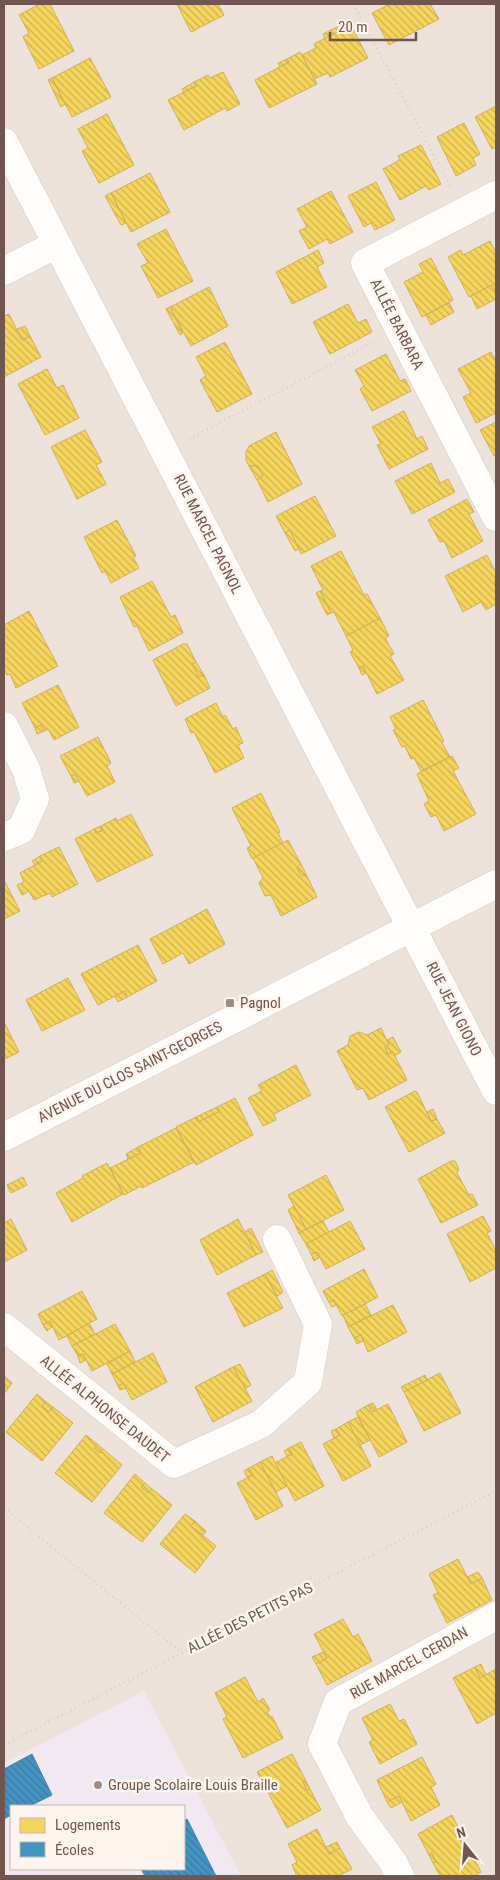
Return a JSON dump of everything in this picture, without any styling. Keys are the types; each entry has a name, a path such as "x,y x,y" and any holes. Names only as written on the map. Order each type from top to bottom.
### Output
{"street":[{"name":"RUE MARCEL PAGNOL","path":"4,142 411,927"},
{"name":"ALLÉE BARBARA","path":"496,195 365,263 496,517"},
{"path":"4,271 57,244"},
{"path":"4,726 26,769 35,799 21,830 4,837"},
{"name":"AVENUE DU CLOS SAINT-GEORGES","path":"4,1137 496,884"},
{"name":"RUE JEAN GIONO","path":"411,927 496,1091"},
{"name":"ALLÉE ALPHONSE DAUDET","path":"4,1327 174,1464 261,1424 308,1382 318,1324 277,1239"},
{"name":"RUE MARCEL CERDAN","path":"400,1876 393,1862 360,1817 322,1744 338,1702 496,1616"}],"path":[{"path":"353,4 464,212"},
{"path":"165,451 399,329"},
{"name":"ALLÉE DES PETITS PAS","path":"4,1745 496,1491"},
{"path":"4,1508 182,1653"}],"shaded area":[{"path":"4,4 496,4 496,1876 4,1876"},
{"name":"Groupe Scolaire Louis Braille","path":"144,1691 241,1876 4,1876 4,1763"}],"building: Logements":[{"path":"40,4 50,4 74,51 39,69 23,37 29,33 19,15"},
{"path":"177,4 218,4 224,15 191,32"},
{"path":"390,4 430,4 439,19 389,45 372,13"},
{"path":"349,21 351,25 325,39 323,34"},
{"path":"351,25 368,58 330,77 328,73 314,79 302,55 316,48 314,44"},
{"path":"300,52 317,84 269,108 255,80 289,62 287,59"},
{"path":"90,58 111,97 72,117 52,78"},
{"path":"287,59 289,62 280,67 278,63"},
{"path":"223,72 240,104 227,111 225,108 184,130 168,100 196,86 194,82 208,75 210,78"},
{"path":"52,78 65,104 61,107 48,80"},
{"path":"194,82 196,86 184,92 182,89"},
{"path":"496,106 496,147 492,149 475,117"},
{"path":"107,114 134,165 99,183 82,151 88,148 78,129"},
{"path":"464,123 480,154 473,158 476,165 456,176 437,137"},
{"path":"421,145 441,184 429,190 426,186 400,200 383,169 400,160 398,156"},
{"path":"150,173 170,212 131,232 111,193"},
{"path":"376,182 395,220 375,230 371,223 364,227 348,196"},
{"path":"331,191 353,232 330,244 327,239 309,249 299,231 307,227 297,209"},
{"path":"111,193 126,223 121,225 105,196"},
{"path":"166,229 193,281 158,298 141,266 148,263 137,244"},
{"path":"490,241 496,253 496,293 492,285 469,297 448,257 461,250 463,255"},
{"path":"318,250 324,263 317,267 327,287 292,304 276,272"},
{"path":"431,258 453,300 422,317 404,282 423,272 419,264"},
{"path":"492,285 496,293 496,299 477,309 471,296"},
{"path":"209,287 228,326 191,346 170,307"},
{"path":"449,303 454,312 431,325 426,315"},
{"path":"348,304 358,323 366,319 372,332 330,354 313,322"},
{"path":"170,307 183,333 180,335 166,309"},
{"path":"9,314 22,340 30,336 41,357 4,377 4,316"},
{"path":"25,326 30,336 22,340 17,329"},
{"path":"225,342 252,394 217,412 200,380 206,376 196,357"},
{"path":"491,352 496,361 496,413 476,423 463,397 471,393 458,369"},
{"path":"386,354 400,381 405,379 411,391 372,411 360,389 364,386 355,370"},
{"path":"47,369 57,388 63,385 79,418 45,435 18,384"},
{"path":"404,411 417,439 422,436 428,449 389,469 377,445 381,444 372,427"},
{"path":"496,422 496,455 494,456 480,430"},
{"path":"85,430 102,462 96,465 106,484 77,499 51,447"},
{"path":"276,432 302,484 268,502 257,480 263,476 258,466 249,466 246,460 246,452 249,446"},
{"path":"431,463 440,483 448,479 455,492 412,514 395,481"},
{"path":"249,466 258,466 263,476 257,480"},
{"path":"315,496 336,536 301,554 290,530 285,533 276,516"},
{"path":"467,499 474,512 469,514 483,541 452,558 444,541 440,542 428,520"},
{"path":"117,520 136,556 133,557 139,568 111,583 105,571 102,573 84,537"},
{"path":"290,530 299,549 295,551 285,533"},
{"path":"341,551 364,595 367,594 380,618 346,636 334,612 331,613 320,591 323,590 311,566"},
{"path":"487,555 496,573 496,604 486,610 481,602 463,612 445,576"},
{"path":"152,581 171,617 175,615 183,633 149,651 137,626 134,627 120,597"},
{"path":"320,591 331,613 327,615 316,593"},
{"path":"29,611 58,666 16,688 10,674 7,675 4,669 4,625"},
{"path":"380,618 389,636 385,638 394,654 390,656 404,680 377,694 363,666 359,668 350,652 353,650 346,636"},
{"path":"183,644 187,644 196,662 192,664 199,677 204,675 210,688 176,706 153,660"},
{"path":"196,662 204,675 199,677 192,664"},
{"path":"363,666 366,673 362,675 359,668"},
{"path":"58,685 79,727 54,740 48,729 44,731 41,725 35,728 22,703"},
{"path":"423,700 450,757 421,771 414,758 411,759 405,746 402,747 393,730 396,729 390,717"},
{"path":"216,703 223,717 225,715 233,729 236,727 243,743 238,745 244,758 215,773 194,732 191,733 185,719"},
{"path":"41,725 44,731 37,734 35,728"},
{"path":"98,737 111,763 107,766 115,782 87,796 75,774 71,776 60,756"},
{"path":"452,756 459,768 453,771 476,814 444,831 436,815 431,817 424,804 429,801 417,774"},
{"path":"75,774 79,781 74,783 71,776"},
{"path":"261,793 280,832 278,833 283,843 252,859 247,848 251,846 232,808"},
{"path":"131,814 153,855 97,882 75,839 94,829 96,833 103,830 101,826 116,818 117,821"},
{"path":"101,826 103,830 96,833 94,829"},
{"path":"288,840 301,864 297,868 301,875 307,876 317,897 281,916 271,895 265,896 259,883 263,878 253,858"},
{"path":"59,847 78,884 52,897 50,893 34,900 29,891 22,895 17,885 24,882 20,873 42,861 40,856"},
{"path":"40,856 42,861 35,865 32,861"},
{"path":"301,864 307,876 301,875 297,868"},
{"path":"4,880 20,911 4,919"},
{"path":"207,909 225,944 189,964 183,953 163,964 150,939"},
{"path":"138,945 157,981 127,997 125,991 98,1005 81,974"},
{"path":"68,978 85,1010 42,1031 26,1000"},
{"path":"125,991 127,997 118,1002 115,996"},
{"path":"4,1022 19,1052 5,1059 4,1056"},
{"path":"381,1028 389,1045 385,1047 388,1054 393,1052 407,1080 369,1100 363,1088 357,1090 337,1051 348,1045 350,1036 359,1032 367,1035"},
{"path":"393,1037 401,1052 394,1056 393,1052 388,1054 385,1047 389,1045 387,1040"},
{"path":"296,1065 311,1095 274,1114 276,1120 263,1126 248,1098 262,1091 258,1085"},
{"path":"415,1091 431,1121 437,1119 445,1133 409,1152 385,1107"},
{"path":"235,1098 253,1135 196,1165 176,1127 196,1117 198,1122 220,1111 217,1107"},
{"path":"217,1107 220,1111 198,1122 196,1117"},
{"path":"433,1109 437,1119 431,1121 427,1112"},
{"path":"176,1128 194,1162 124,1195 110,1168 141,1153 138,1147"},
{"path":"138,1147 141,1153 128,1159 126,1154"},
{"path":"451,1161 455,1161 459,1169 457,1173 469,1195 472,1194 478,1205 441,1223 418,1179"},
{"path":"107,1163 123,1194 72,1222 56,1193"},
{"path":"326,1175 344,1210 306,1229 288,1195"},
{"path":"23,1177 27,1185 11,1193 7,1185"},
{"path":"294,1206 306,1229 299,1233 288,1210"},
{"path":"483,1216 491,1231 487,1233 496,1251 496,1268 470,1282 447,1234"},
{"path":"11,1219 27,1250 4,1262 4,1223"},
{"path":"238,1219 256,1255 217,1275 200,1240"},
{"path":"323,1221 329,1232 306,1244 299,1233"},
{"path":"350,1221 365,1249 326,1269 317,1252 311,1254 306,1244"},
{"path":"251,1228 263,1252 256,1255 245,1232"},
{"path":"317,1252 320,1257 314,1261 311,1254"},
{"path":"364,1269 378,1297 342,1316 334,1300 329,1302 323,1291"},
{"path":"272,1270 283,1292 277,1296 265,1274"},
{"path":"265,1274 283,1308 244,1327 227,1293"},
{"path":"82,1291 97,1319 59,1340 50,1321 43,1325 38,1314"},
{"path":"334,1300 336,1305 332,1307 329,1302"},
{"path":"365,1304 371,1315 348,1327 343,1315"},
{"path":"393,1305 407,1332 368,1352 361,1335 354,1338 348,1327"},
{"path":"50,1321 52,1327 47,1331 43,1325"},
{"path":"89,1323 95,1334 72,1346 67,1336"},
{"path":"115,1324 130,1351 92,1371 83,1354 78,1356 72,1346"},
{"path":"361,1335 363,1341 357,1344 354,1338"},
{"path":"130,1351 135,1362 112,1374 107,1364"},
{"path":"153,1353 167,1382 132,1400 123,1383 118,1386 112,1374"},
{"path":"83,1354 86,1360 80,1363 78,1356"},
{"path":"240,1364 251,1385 245,1389 233,1367"},
{"path":"233,1367 252,1401 213,1422 195,1387"},
{"path":"440,1373 461,1413 424,1431 404,1392"},
{"path":"425,1375 427,1380 404,1392 401,1387"},
{"path":"4,1376 12,1383 4,1394"},
{"path":"123,1383 126,1388 120,1390 118,1386"},
{"path":"37,1394 46,1402 42,1406 49,1412 53,1407 73,1423 42,1461 6,1432"},
{"path":"46,1402 53,1407 49,1412 42,1406"},
{"path":"373,1403 377,1410 372,1412 368,1405"},
{"path":"388,1404 407,1442 379,1457 356,1412 368,1405 372,1412"},
{"path":"358,1417 370,1440 360,1445 348,1422"},
{"path":"348,1422 371,1466 343,1481 323,1444 340,1435 336,1429"},
{"path":"336,1429 340,1435 334,1438 331,1431"},
{"path":"86,1435 97,1444 94,1448 100,1453 103,1449 122,1465 92,1502 55,1473"},
{"path":"301,1442 324,1486 295,1501 275,1463 292,1454 289,1448"},
{"path":"97,1444 103,1449 100,1453 94,1448"},
{"path":"289,1448 292,1454 287,1456 284,1451"},
{"path":"272,1456 287,1486 276,1492 260,1462"},
{"path":"260,1462 283,1506 256,1520 237,1483 253,1475 249,1468"},
{"path":"249,1468 253,1475 247,1477 244,1471"},
{"path":"135,1474 145,1483 141,1487 148,1493 152,1489 172,1505 142,1542 104,1513"},
{"path":"145,1483 152,1489 148,1493 141,1487"},
{"path":"185,1514 195,1521 191,1526 216,1546 195,1573 160,1544"},
{"path":"195,1521 206,1531 203,1535 191,1526"},
{"path":"458,1559 471,1584 482,1578 492,1600 447,1623 433,1595 438,1593 429,1574"},
{"path":"478,1572 482,1578 471,1584 467,1577"},
{"path":"343,1619 353,1637 358,1634 372,1661 327,1685 316,1664 327,1658 314,1634"},
{"path":"323,1652 327,1658 316,1664 312,1657"},
{"path":"481,1664 486,1675 480,1678 475,1667"},
{"path":"475,1667 480,1678 496,1669 496,1713 477,1724 453,1678"},
{"path":"245,1677 258,1702 263,1698 270,1710 267,1712 270,1717 272,1716 283,1738 243,1758 223,1719 227,1717 215,1693"},
{"path":"390,1704 399,1721 404,1719 417,1744 380,1764 369,1742 373,1740 362,1718"},
{"path":"292,1754 306,1781 303,1782 307,1790 310,1789 321,1810 287,1828 257,1772"},
{"path":"422,1757 436,1784 431,1787 440,1805 411,1821 399,1796 387,1802 377,1780"},
{"path":"306,1781 310,1789 307,1790 303,1782"},
{"path":"399,1796 402,1802 391,1808 387,1802"},
{"path":"452,1815 481,1872 474,1876 440,1876 433,1863 436,1862 432,1853 429,1855 418,1834"},
{"path":"317,1829 329,1854 340,1848 352,1869 338,1876 297,1876 292,1865 297,1862 288,1844"},
{"path":"337,1842 340,1848 329,1854 326,1847"},
{"path":"432,1853 436,1862 433,1863 429,1855"}],"building: Écoles":[{"path":"32,1754 52,1795 32,1805 10,1805 10,1816 4,1819 4,1769"},
{"path":"187,1819 216,1876 145,1876 142,1870 185,1870 185,1820"}],"place":[{"name":"Pagnol","path":"230,1003"},
{"name":"Groupe Scolaire Louis Braille","path":"98,1785"}]}
